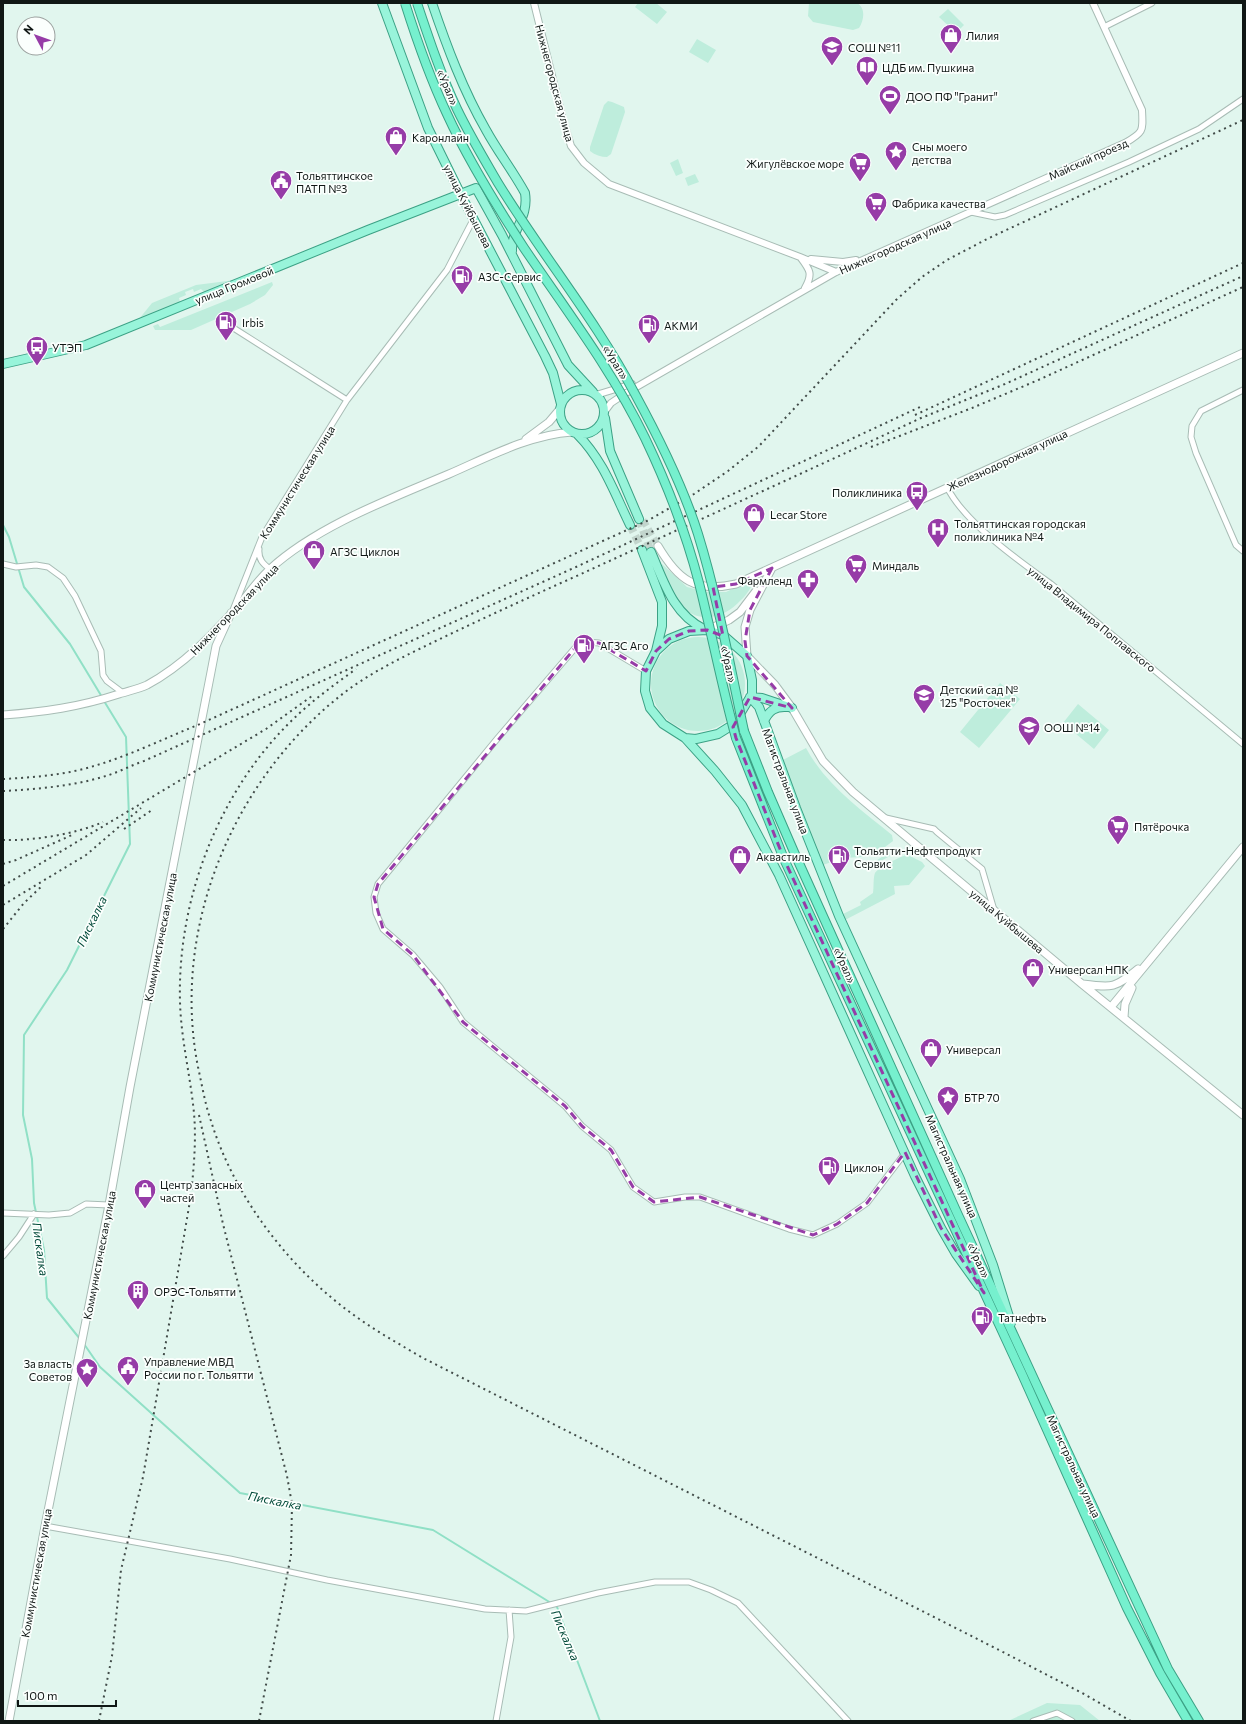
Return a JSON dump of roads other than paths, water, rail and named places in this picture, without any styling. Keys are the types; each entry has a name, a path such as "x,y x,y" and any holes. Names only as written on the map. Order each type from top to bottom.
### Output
{"highway":[{"name":"«Урал»","path":"405,3 431,79 447,114 478,173 524,247 610,376 645,437 668,490 687,542 699,583 726,704 736,738 754,786 784,859 984,1293"},
{"name":"«Урал»","path":"417,3 457,110 499,184 590,319 634,391 657,434 699,539 711,582 744,731 794,852 1016,1341"},
{"name":"Магистральная улица","path":"984,1293 1127,1608 1160,1673 1188,1721"},
{"name":"Магистральная улица","path":"1016,1341 1168,1669 1199,1721"}],"main road":[{"name":"улица Куйбышева","path":"382,3 428,128 461,195 546,356 553,373 561,407"},
{"path":"432,3 448,52 465,90 486,131 525,193 525,212 514,238 512,254"},
{"name":"улица Куйбышева","path":"476,188 512,254 568,365 594,394"},
{"name":"улица Громовой","path":"3,364 86,345 380,225 476,188"},
{"name":"Железнодорожная улица","path":"658,546 670,566 688,581 704,586 719,588 736,584 1243,353"},
{"path":"630,525 599,461 592,450 562,423 561,407 566,396 574,391 584,390 594,394 602,402 605,413 606,435 610,451 641,520"},
{"name":"Нижнегородская улица","path":"521,443 542,429 561,407"},
{"path":"574,433 586,434 595,431 601,424 605,413"},
{"name":"Нижнегородская улица","path":"3,714 38,712 91,703 145,686 169,672 191,654 231,613 270,569 309,539 375,506 521,443 558,433 574,433"},
{"path":"642,550 662,602 662,626 656,651 646,671 645,691 650,708 663,724 685,738 696,739 718,734 734,724 750,697 752,680 747,656 745,627 750,610 772,568"},
{"path":"651,552 665,584 681,613 695,625 723,635 747,656"},
{"path":"656,651 669,639 676,636 689,631 707,630 729,620 740,612 772,568"},
{"name":"Коммунистическая улица","path":"9,1721 45,1526 109,1205 216,646 231,613"},
{"name":"улица Куйбышева","path":"747,656 775,686 792,708 823,761 853,792 1082,984 1243,1115"},
{"path":"750,697 762,698 792,708"},
{"name":"Магистральная улица","path":"750,697 759,707 796,808 840,916 960,1179 993,1265 1016,1341"},
{"path":"764,721 768,713 774,708 792,708"},
{"name":"Магистральная улица","path":"685,738 715,771 742,805 779,875 905,1153 941,1228 956,1254 984,1293"},
{"path":"1109,1005 1149,961 1243,847"},
{"path":"1082,984 1105,987 1120,984 1149,961"},
{"path":"1124,1018 1125,1004 1128,995 1149,961"}],"street":[{"name":"Нижнегородская улица","path":"534,3 563,120 571,146 584,163 609,184 800,257"},
{"name":"Майский проезд","path":"971,212 1125,143 1139,135 1143,128 1142,110 1092,3"},
{"path":"1104,28 1152,3"},
{"path":"971,212 995,217 1004,215 1129,162 1199,129 1243,99"},
{"name":"Нижнегородская улица","path":"605,413 611,403 626,392 804,289 862,260 971,212"},
{"name":"Коммунистическая улица","path":"231,613 262,537 347,400 447,270 474,218"},
{"path":"800,257 823,261 843,262 862,260"},
{"path":"800,257 836,272"},
{"path":"800,257 810,270 810,280 804,289"},
{"path":"235,329 347,400"},
{"path":"594,394 654,376"},
{"path":"1243,390 1201,411 1192,426 1191,437 1196,453 1236,545 1243,551"},
{"name":"улица Владимира Поплавского","path":"947,487 952,497 971,519 1243,744"},
{"path":"262,537 258,555 263,564 270,569"},
{"path":"3,564 16,567 36,565 48,567 63,578 75,596 101,651 102,674 107,681 123,693"},
{"path":"646,671 599,643 586,642 575,648 497,739 378,884 374,897 376,913 383,929 413,955 440,987 463,1022 565,1106 582,1126 611,1150 633,1187 654,1202 685,1197 700,1197 789,1229 813,1236 837,1224 867,1203 905,1153"},
{"path":"884,818 934,829 982,869 994,911"},
{"path":"3,1213 70,1213 86,1204 109,1205"},
{"path":"3,1256 19,1237 34,1214"},
{"path":"45,1526 230,1559 349,1584 485,1609 526,1611 598,1593 654,1582 689,1582 711,1590 738,1603 848,1721"},
{"path":"496,1721 511,1637 509,1610"},
{"path":"1033,1721 1057,1713 1072,1721"}],"waterway":[{"name":"Пискалка","path":"3,525 9,537 24,587 70,644 102,697"},
{"name":"Пискалка","path":"80,1339 47,1298 44,1250 34,1203 32,1159 23,1115 24,1035 67,970 130,844 126,737 104,701"},
{"name":"Пискалка","path":"84,1344 100,1367 240,1493 433,1530 551,1603"},
{"name":"Пискалка","path":"554,1605 557,1607 600,1721"}],"tunnel":[{"path":"639,519 651,552"},
{"path":"643,520 658,546"},
{"path":"630,525 642,550"}],"railway":[{"path":"3,779 37,777 70,772 103,763 136,751 200,724 649,520 694,494 728,471 759,446 896,300 922,277 947,260 987,239 1243,120"},
{"path":"915,415 1243,263"},
{"path":"1131,1721 1084,1694 1001,1651 423,1358 374,1329 334,1300 289,1256 269,1232 235,1178 222,1150 207,1108 198,1067 192,1015 193,963 202,912 218,863 240,815 268,771 301,731 340,696 364,679 389,664 459,630 921,418 1005,384 1243,276"},
{"path":"871,447 972,408 1036,381 1243,287"},
{"path":"3,791 43,788 83,782 109,775 144,761 576,567 920,407"},
{"path":"99,1721 112,1656 121,1570 143,1477 191,1195 195,1150 195,1127 180,1002 181,962 187,921 196,882 210,843 228,806 249,771 274,739 303,710 356,669"},
{"path":"3,886 266,729 312,696"},
{"path":"3,905 86,855 141,808"},
{"path":"124,829 152,810"},
{"path":"3,840 54,836 80,830 103,822"},
{"path":"3,864 16,860 72,835"},
{"path":"3,929 24,903 43,885"},
{"path":"199,1115 223,1224 287,1476 292,1504 291,1555 259,1721"}],"place":[{"name":"Лилия","path":"951,54"},
{"name":"СОШ №11","path":"832,66"},
{"name":"ЦДБ им. Пушкина","path":"867,86"},
{"name":"ДОО ПФ \"Гранит\"","path":"890,116"},
{"name":"Каронлайн","path":"396,156"},
{"name":"Сны моего детства","path":"896,172"},
{"name":"Жигулёвское море","path":"860,182"},
{"name":"Тольяттинское ПАТП №3","path":"281,200"},
{"name":"Фабрика качества","path":"876,222"},
{"name":"АЗС-Сервис","path":"462,296"},
{"name":"Irbis","path":"226,342"},
{"name":"АКМИ","path":"649,344"},
{"name":"УТЭП","path":"37,366"},
{"name":"Поликлиника","path":"917,512"},
{"name":"Lecar Store","path":"754,534"},
{"name":"Тольяттинская городская поликлиника №4","path":"938,548"},
{"name":"АГЗС Циклон","path":"314,570"},
{"name":"Миндаль","path":"856,584"},
{"name":"Фармленд","path":"808,600"},
{"name":"АГЗС Аго","path":"584,664"},
{"name":"Детский сад № 125 \"Росточек\"","path":"924,714"},
{"name":"ООШ №14","path":"1029,746"},
{"name":"Пятёрочка","path":"1118,846"},
{"name":"Аквастиль","path":"740,876"},
{"name":"Тольятти-Нефтепродукт Сервис","path":"839,876"},
{"name":"Универсал НПК","path":"1033,988"},
{"name":"Универсал","path":"931,1068"},
{"name":"БТР 70","path":"948,1116"},
{"name":"Циклон","path":"829,1186"},
{"name":"Центр запасных частей","path":"145,1210"},
{"name":"ОРЭС-Тольятти","path":"138,1310"},
{"name":"Татнефть","path":"982,1336"},
{"name":"Управление МВД России по г. Тольятти","path":"128,1386"},
{"name":"За власть Советов","path":"87,1388"}]}
